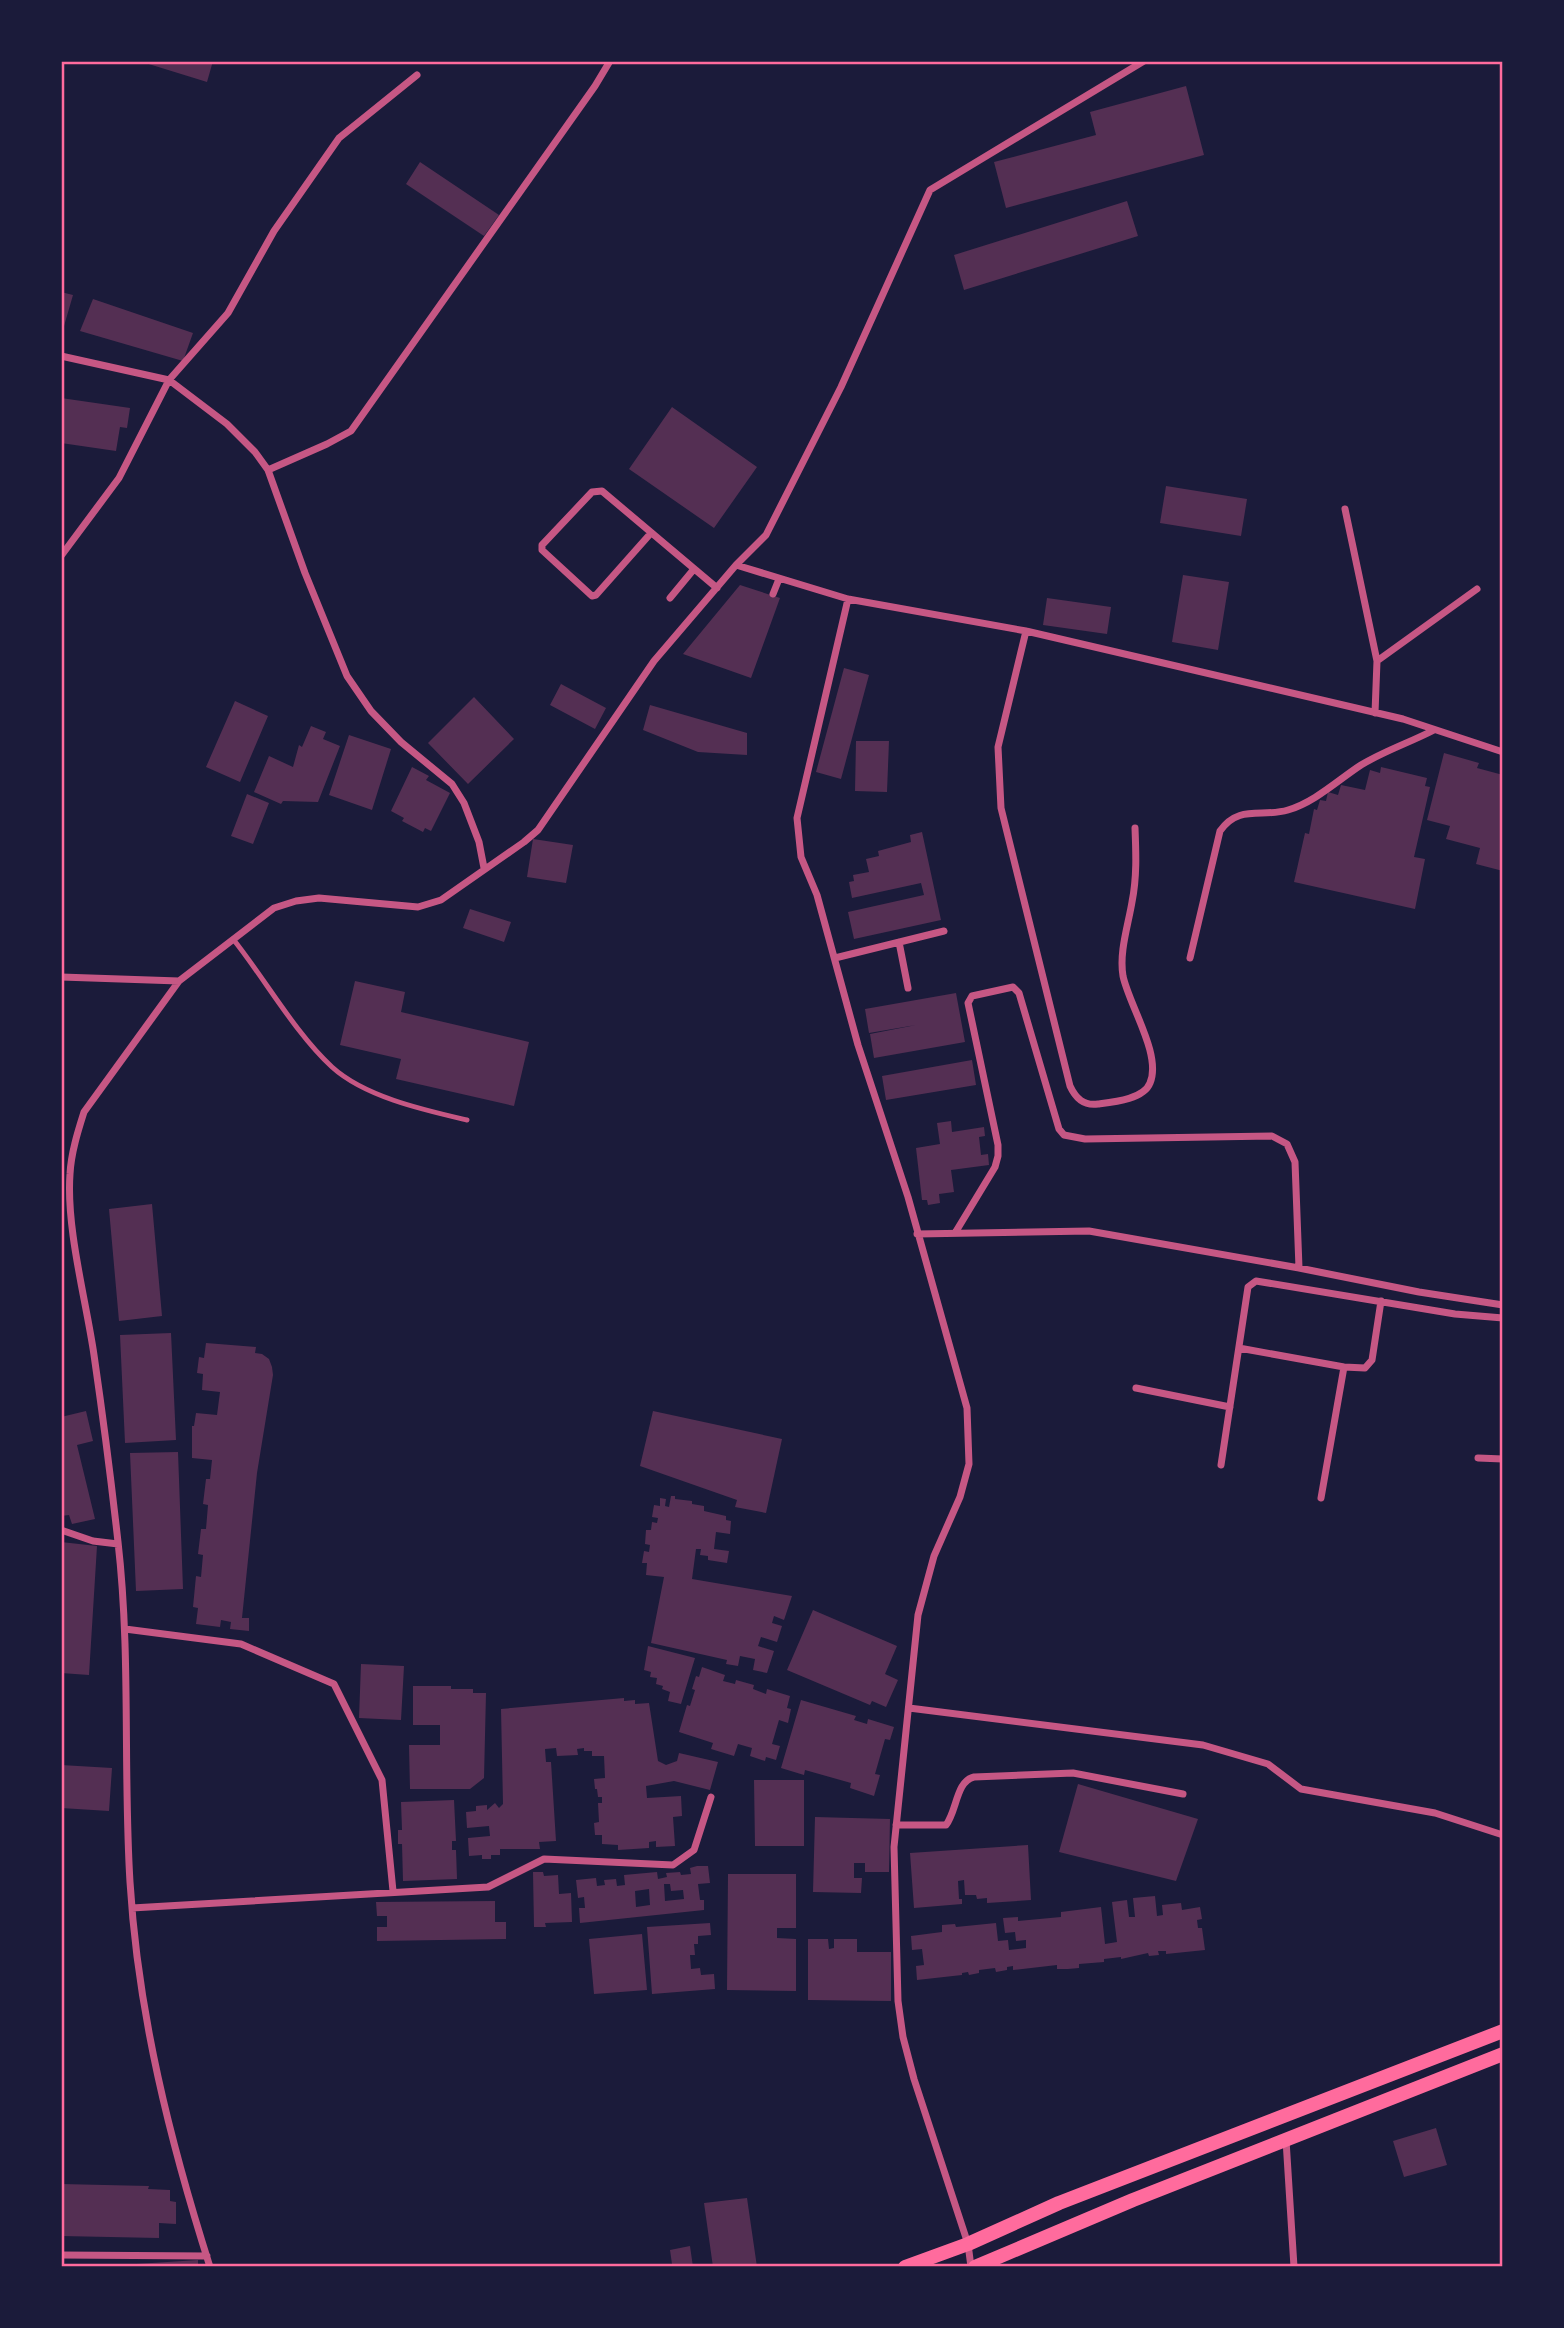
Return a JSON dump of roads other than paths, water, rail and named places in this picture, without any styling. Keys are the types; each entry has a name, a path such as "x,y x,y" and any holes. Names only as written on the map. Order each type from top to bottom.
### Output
{"main road":[{"path":"905,2267 968,2244 1059,2203 1503,2031"},
{"path":"973,2267 1133,2200 1503,2054"}],"street":[{"path":"268,470 327,444 351,430 610,61"},
{"path":"210,2267 154,2067 132,1908 125,1629 118,1544 94,1355 72,1215 70,1174 77,1133 84,1112 179,981 274,908 319,898 418,907 441,900 538,830 654,661 736,565 766,535 841,387 930,190 1144,61"},
{"path":"61,555 119,478 169,380 228,313 274,232 340,138 417,75"},
{"path":"61,356 169,380 227,424 255,452 268,470 305,573 347,676 371,711 393,734 452,784 464,803 479,842 484,869"},
{"path":"651,533 596,595 592,596 542,550 542,545 592,492 603,491 717,588"},
{"path":"1345,509 1377,661 1375,713"},
{"path":"736,565 848,599 1026,631 1375,713 1503,752"},
{"path":"670,598 694,569"},
{"path":"773,594 779,579"},
{"path":"1377,661 1477,589"},
{"path":"848,599 797,818 801,857 817,895 858,1045 908,1197 967,1408 969,1464 960,1497 934,1556 918,1615 894,1847 898,2001 903,2037 973,2267"},
{"path":"1026,631 998,747 1001,808 1070,1086 1074,1096 1087,1104 1141,1094 1151,1081 1153,1063 1123,976 1124,940 1137,870 1135,828"},
{"path":"1190,958 1220,831 1227,822 1240,814 1290,810 1364,763 1434,730"},
{"path":"835,958 943,931"},
{"path":"898,942 908,988"},
{"path":"61,977 179,981"},
{"path":"955,1233 995,1167 998,1156 998,1145 968,1003 972,996 1013,987 1019,993 1059,1129 1064,1135 1085,1139 1272,1136 1287,1144 1295,1162 1299,1268"},
{"path":"918,1234 1089,1231 1503,1305"},
{"path":"1221,1465 1248,1287 1252,1282 1455,1314 1503,1318"},
{"path":"1239,1348 1358,1369 1370,1364 1381,1301"},
{"path":"1321,1498 1344,1367"},
{"path":"1136,1388 1230,1407"},
{"path":"1478,1458 1503,1459"},
{"path":"61,1530 93,1541 118,1544"},
{"path":"125,1629 241,1644 334,1684 382,1780 393,1891"},
{"path":"909,1708 1203,1745 1268,1764 1301,1789 1435,1813 1503,1835"},
{"path":"897,1825 946,1825 953,1817 962,1784 974,1777 1073,1773 1183,1794"},
{"path":"132,1908 488,1887 544,1859 673,1866 694,1850 711,1797"},
{"path":"1286,2140 1294,2267"},
{"path":"61,2255 207,2256"},
{"path":"113,2255 113,2267"}],"lane":[{"path":"233,939 311,1045 334,1069 366,1088 407,1106 467,1120"}]}
